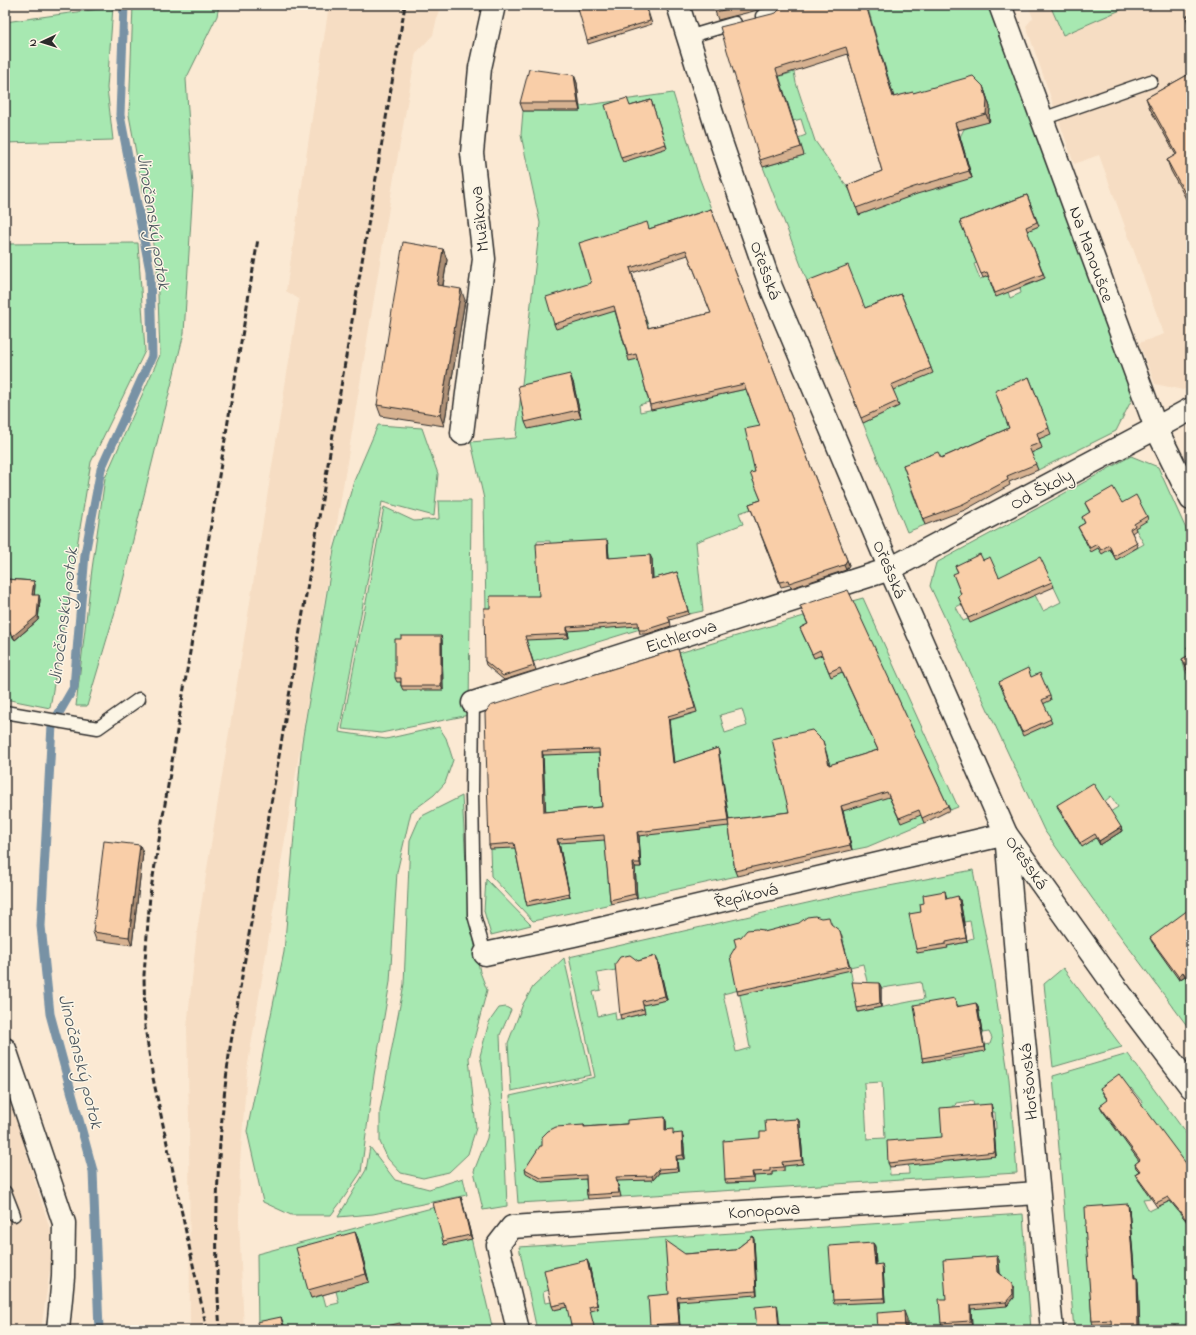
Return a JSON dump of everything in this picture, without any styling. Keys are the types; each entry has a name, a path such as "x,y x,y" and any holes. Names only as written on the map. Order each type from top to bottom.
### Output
{"street":[{"name":"Muzikova","path":"462,433 484,259 472,153 480,68 494,5"},
{"name":"Ořešská","path":"678,5 721,142 771,287 890,569 1006,834 1116,988 1191,1087"},
{"name":"Na Manoušce","path":"1000,5 1156,428 1191,499"},
{"name":"Od Školy","path":"890,569 1191,409"},
{"name":"Eichlerova","path":"473,703 890,569"},
{"name":"Řepíková","path":"485,954 574,935 1006,834"},
{"name":"Horšovská","path":"1006,834 1018,986 1052,1330"},
{"path":"5,1048 64,1223 63,1277 58,1330"},
{"name":"Konopova","path":"518,1330 498,1245 512,1227 1038,1192"}],"lane":[{"path":"688,37 720,27 776,13 778,5"},
{"path":"1042,119 1151,81"},
{"path":"5,712 98,728 139,700"},
{"path":"473,703 472,792 474,915 485,954"},
{"path":"5,1192 14,1216"}],"shaded area":[{"path":"329,5 440,5 433,35 416,53 393,183 247,1070 240,1163 239,1221 244,1330 190,1330 187,1028 197,931 299,299 286,291"},
{"path":"1028,5 1191,5 1191,386 1183,390 1155,384 1139,343 1164,334 1099,155 1074,164 1026,26 1033,18"},
{"path":"5,1084 54,1242 41,1330 5,1330"}],"green space":[{"path":"133,5 219,5 217,16 186,79 193,187 184,333 117,605 87,706 76,706 92,569 105,478 160,355 157,266 129,115"},
{"path":"867,5 991,5 1133,397 1116,431 1038,470 1031,453 1042,448 997,397 1012,436 910,483 909,484 925,525 907,532 863,423 899,406 877,350 839,364 826,329 867,313 809,286 763,167 804,155 798,138 806,135 801,119 793,121 785,96 739,89 794,72 796,83 815,141 851,192 859,215 921,192","holes":["986,94 990,107 988,114 990,121 964,129 960,137 955,183 939,189 902,105","1027,195 1039,226 1027,231 1045,278 1020,288 1021,293 1010,298 1008,292 996,296 988,276 980,279 974,264 983,261 995,207"]},
{"path":"1050,5 1132,5 1063,35"},
{"path":"113,7 107,88 113,140 5,143 5,22"},
{"path":"673,93 699,177 713,214 651,234 648,227 581,248 626,308 644,314 651,333 728,337 649,402 639,405 640,412 746,389 762,431 800,438 752,478 763,505 739,513 743,524 696,542 703,611 689,614 678,576 640,629 533,662 523,628 492,612 486,612 484,499 471,442 516,438 540,223 521,135 523,111 580,111 580,106","holes":["537,541 550,541 551,560 564,560 568,638 543,639","608,544 614,627 592,629"]},
{"path":"138,243 145,351 91,462 50,708 5,699 5,632 9,632 15,640 38,620 40,599 5,583 5,244"},
{"path":"378,425 422,428 438,474 434,516 382,502 339,732 386,739 439,727 446,738 453,760 445,783 434,795 411,812 397,872 390,982 374,1075 361,1172 331,1215 291,1215 263,1202 247,1131 284,952 302,742 334,550 354,481"},
{"path":"1131,456 1158,467 1191,540 1191,659 1183,663 1191,681 1191,916 1179,980 1185,976 1191,984 1191,1031 1092,898 1044,830 930,586 936,563","holes":["1092,516 1135,528 1144,544 1116,560 1110,549 1102,553 1098,548 1091,551 1087,527","1042,562 1061,602 1043,611 1023,571","957,570 1011,605 970,622 968,619 963,621 956,607 962,604 960,601 963,599 955,579 960,577","1111,796 1118,807 1110,812 1101,845 1096,838 1082,847 1104,802"]},
{"path":"438,501 471,501 469,715 381,733 342,729 384,507 414,521 439,519","holes":["442,640 402,682 397,681"]},
{"path":"863,598 958,807 950,810 926,759 921,815 924,823 867,847 852,850 846,826 788,804 801,861 789,864 783,839 730,825 737,876 637,898 635,867 641,867 632,836 674,767 665,722 697,712 679,653 804,616 810,629 802,633 814,658 822,655 831,677 852,601","holes":["889,679 911,726 853,696","742,709 747,726 725,733 720,715"]},
{"path":"597,708 611,904 533,921 491,876 490,849 518,847 543,755 560,754"},
{"path":"462,796 469,915 480,972 487,990 469,1058 476,1128 468,1154 449,1172 423,1178 401,1173 388,1159 380,1142 380,1111 404,984 410,840 420,817"},
{"path":"973,870 992,970 1009,1079 1017,1173 621,1197 613,1162 593,1163 593,1172 591,1172 590,1159 588,1159 587,1131 585,1129 564,1131 564,1140 558,1134 549,1135 546,1141 544,1141 544,1150 537,1151 537,1163 531,1165 530,1170 534,1177 546,1177 547,1181 587,1179 588,1199 518,1203 510,1096 595,1077 569,957 847,894","holes":["946,895 947,903 960,900 964,922 970,921 973,938 967,940 967,942 930,951 927,943 916,945 911,918 923,916 922,908 926,907 925,899","812,920 818,920 820,923 823,922 823,924 831,922 833,930 842,935 844,942 838,949 839,957 811,963 814,978 775,987 769,964 760,966 761,972 742,976 741,971 732,967 731,960 735,954 738,953 736,944 744,943 743,940 746,939 748,935 760,933 762,936 765,935 766,938 802,930 801,927 804,926 805,923","632,959 640,965 658,960 667,1000 643,1005 645,1013 616,1020 615,1012 598,1016 593,992 601,990 597,973 616,970 621,961","863,964 869,990 921,982 924,999 858,1012 850,967","739,990 750,1048 736,1052 723,994","956,1002 957,1010 978,1007 982,1033 989,1032 992,1038 990,1044 984,1045 984,1051 964,1054 964,1057 923,1062 920,1042 925,1041 923,1027 942,1025 940,1015 945,1014 944,1004","882,1082 885,1138 867,1139 864,1083","973,1101 974,1109 992,1108 993,1112 995,1112 996,1129 994,1129 996,1156 948,1161 945,1128 943,1128 941,1112 953,1111 952,1106 955,1106 956,1103","666,1121 667,1133 674,1133 674,1138 683,1137 685,1159 677,1159 678,1171 659,1172 653,1180 643,1180 636,1175 635,1154 632,1154 631,1137 628,1137 628,1124","800,1123 803,1164 784,1166 784,1171 772,1172 772,1175 764,1175 761,1137 768,1136 767,1125","752,1143 754,1182 727,1183 724,1145","907,1143 909,1174 890,1175 888,1145"]},
{"path":"486,879 531,925 491,935 484,911"},
{"path":"564,958 591,1075 511,1091 508,1043 523,1004 533,987"},
{"path":"1063,968 1122,1047 1053,1067 1044,984"},
{"path":"506,1007 511,1010 500,1035 507,1206 483,1210 474,1171 487,1138 491,1108 480,1056 489,1022 499,1008"},
{"path":"1128,1054 1191,1140 1191,1173 1142,1174 1151,1198 1143,1199 1149,1211 1170,1201 1191,1220 1191,1330 1074,1330 1053,1076","holes":["1131,1088 1143,1103 1141,1105 1110,1104"]},
{"path":"370,1147 395,1180 429,1189 463,1178 467,1195 373,1214 338,1217 366,1170"},
{"path":"462,1200 493,1330 285,1330 284,1325 258,1330 257,1254","holes":["336,1291 339,1303 326,1306 323,1295 311,1298"]},
{"path":"1023,1214 1031,1330 907,1330 907,1319 881,1330 537,1330 519,1247","holes":["875,1245 876,1269 855,1246","563,1266 567,1307 554,1310 552,1302 545,1303 543,1292 549,1290 550,1268"]}],"building":[{"path":"577,5 646,5 650,21 587,40"},
{"path":"713,5 745,5 715,12"},
{"path":"781,5 866,5 893,97 913,93 973,76 983,86 987,100 986,114 955,123 969,171 914,187 856,208 848,185 882,171 846,47 776,69 801,147 760,160 720,27 776,13 781,8"},
{"path":"1191,14 1191,27 1186,17"},
{"path":"529,69 574,75 578,103 520,103"},
{"path":"1191,73 1191,204 1167,160 1177,154 1146,98"},
{"path":"627,98 630,106 651,100 666,144 621,158 605,105"},
{"path":"1027,195 1037,222 1026,227 1043,274 995,293 987,272 981,274 960,221"},
{"path":"711,209 847,560 844,565 789,583 788,580 780,582 749,504 761,500 750,473 755,472 745,429 760,426 744,384 650,405 636,354 628,356 614,306 554,324 546,297 591,283 579,243 647,222 649,229","holes":["686,250 711,313 648,328 630,268"]},
{"path":"403,242 443,249 437,285 461,289 440,415 377,405"},
{"path":"848,265 865,308 901,294 931,368 891,385 898,401 861,418 807,281"},
{"path":"570,374 578,410 525,422 518,386"},
{"path":"1029,377 1049,428 1037,433 1040,443 1029,447 1036,464 1007,476 1008,480 963,504 923,519 903,465 938,452 941,458 1009,428 995,391"},
{"path":"1113,487 1122,503 1136,495 1147,516 1134,524 1135,526 1130,529 1137,543 1114,556 1109,545 1101,550 1097,544 1090,548 1078,527 1085,523 1082,517 1090,512 1085,503"},
{"path":"607,540 608,558 650,555 651,579 677,572 688,611 668,616 670,622 645,630 639,630 638,622 567,627 567,634 525,636 534,666 503,676 485,661 484,608 490,608 490,596 539,596 536,544"},
{"path":"980,554 983,560 990,557 999,577 1040,557 1052,582 968,618 958,596 961,594 953,574 958,572 955,566"},
{"path":"5,579 34,581 32,595 39,595 37,616 13,636 5,628"},
{"path":"848,590 948,806 922,818 919,810 899,818 887,792 841,806 850,845 735,871 728,820 789,812 772,739 812,730 823,741 829,765 878,750 840,667 829,672 820,650 812,654 800,628 808,624 800,606"},
{"path":"401,636 441,636 441,686 401,686 401,678 395,678 395,639 401,639"},
{"path":"1191,644 1191,654 1187,647"},
{"path":"678,649 695,708 668,716 673,763 718,748 728,821 637,832 640,863 633,863 635,894 610,900 604,835 557,839 569,893 526,902 514,843 489,845 485,713 490,706 555,685 563,684","holes":["599,749 602,807 544,812 542,751"]},
{"path":"1191,654 1191,677 1182,659"},
{"path":"1028,668 1031,677 1040,673 1050,696 1042,700 1051,719 1022,732 999,682"},
{"path":"1093,783 1121,827 1099,841 1095,834 1080,843 1057,805"},
{"path":"104,841 140,845 129,937 93,932"},
{"path":"945,891 946,899 958,896 966,938 946,942 946,944 916,949 909,914 921,912 920,904 924,903 923,895"},
{"path":"1188,910 1191,913 1191,982 1183,972 1178,976 1150,938"},
{"path":"815,916 821,918 829,917 831,924 840,931 849,966 737,991 730,956 736,946 734,939 741,937 747,930 756,929 764,930 764,932 799,923 807,917"},
{"path":"630,955 638,961 656,956 665,996 642,1001 644,1009 620,1015 615,964 620,957"},
{"path":"852,982 879,983 880,1003 857,1008"},
{"path":"955,998 956,1007 976,1003 984,1047 922,1058 914,1005"},
{"path":"1119,1074 1191,1170 1191,1215 1186,1219 1168,1197 1156,1203 1135,1174 1140,1171 1135,1164 1140,1160 1100,1106 1108,1100 1100,1088"},
{"path":"991,1104 995,1152 888,1163 887,1141 942,1137 940,1108"},
{"path":"665,1117 665,1130 673,1129 673,1134 682,1133 683,1155 676,1156 677,1168 658,1169 652,1176 616,1177 619,1193 587,1195 586,1175 541,1178 525,1169 540,1146 542,1146 542,1137 548,1131 556,1127 627,1124 627,1120"},
{"path":"798,1119 802,1160 782,1162 783,1167 770,1168 770,1171 752,1172 753,1178 725,1180 723,1141 760,1138 760,1132 766,1132 765,1121"},
{"path":"461,1197 470,1235 443,1241 433,1203"},
{"path":"1128,1204 1134,1278 1137,1278 1138,1328 1176,1326 1176,1330 1112,1330 1111,1320 1092,1321 1085,1207"},
{"path":"355,1232 366,1274 308,1290 296,1248"},
{"path":"753,1236 756,1291 677,1297 679,1323 650,1325 648,1296 669,1294 665,1240 685,1254 735,1250"},
{"path":"873,1243 875,1265 882,1264 884,1298 833,1300 829,1246"},
{"path":"997,1256 998,1272 1012,1284 1013,1294 1006,1302 970,1305 970,1321 941,1323 939,1299 946,1299 943,1260"},
{"path":"587,1260 597,1305 589,1307 595,1330 572,1330 566,1303 552,1306 544,1270"},
{"path":"777,1305 779,1330 757,1330 755,1307"},
{"path":"904,1311 905,1330 878,1330 877,1313"},
{"path":"281,1317 284,1330 259,1330 257,1322"},
{"path":"400,1323 402,1330 369,1330"}],"waterway":[{"name":"Jinočanský potok","path":"99,1330 93,1171 50,1014 41,926 52,725 74,687 85,554 101,469 152,356 150,271 120,115 124,5"}],"railway":[{"path":"220,1330 217,1259 219,1153 230,1048 405,5"},
{"path":"207,1330 153,1078 145,1027 144,975 150,895 258,239"}]}
